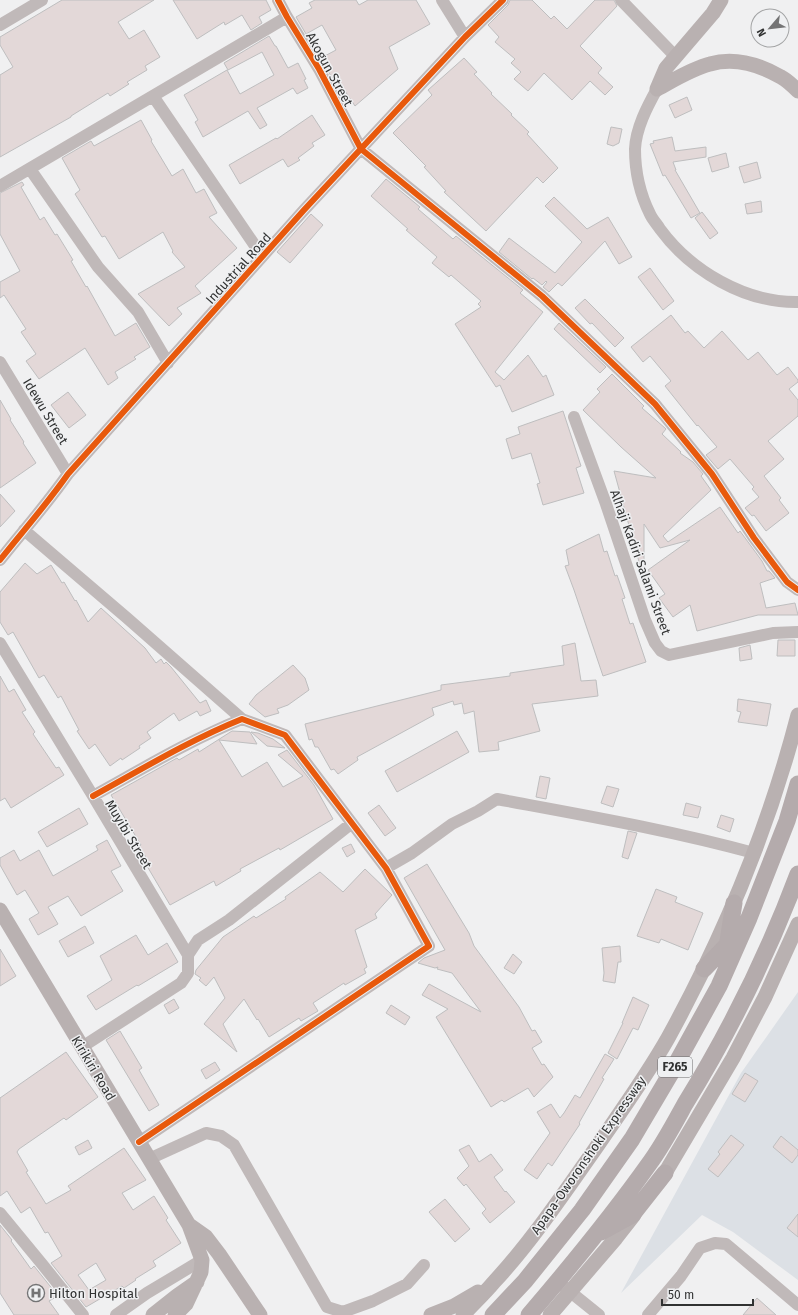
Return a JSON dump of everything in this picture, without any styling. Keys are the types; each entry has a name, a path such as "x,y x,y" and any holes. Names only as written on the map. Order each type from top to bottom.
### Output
{"highway":[{"name":"Apapa-Oworonshoki Expressway","path":"493,1315 525,1281 582,1210 632,1139 671,1073 719,986 749,918 787,821 798,784"},
{"name":"F265","path":"529,1315 563,1287 596,1235 650,1162 706,1071 730,1027 769,945 798,874"},
{"path":"719,986 728,945 734,903"},
{"path":"704,969 728,945 749,918"},
{"path":"596,1235 632,1215 650,1162"},
{"path":"616,1238 665,1173"}],"main road":[{"path":"657,90 666,68 713,14 721,0"},
{"path":"657,90 687,72 711,64 739,61 760,67 782,77 798,91"},
{"name":"Apapa-Oworonshoki Expressway","path":"463,1315 494,1282 555,1207 631,1097 667,1038 704,969 734,903 769,812 798,715"},
{"name":"Kirikiri Road","path":"0,910 189,1225 202,1260"},
{"path":"550,1315 563,1287 616,1238 665,1173 733,1058 765,997 798,924"},
{"path":"189,1225 206,1236 260,1315"},
{"path":"175,1315 186,1304 198,1281 201,1272 202,1260"},
{"path":"153,1315 198,1281"},
{"path":"431,1315 454,1306 494,1282"}],"street":[{"path":"0,25 42,0"},
{"name":"Akogun Street","path":"278,0 318,69 361,149"},
{"path":"442,0 465,37"},
{"name":"Industrial Road","path":"0,560 50,500 68,474 262,256 465,37 503,0"},
{"path":"621,0 676,57"},
{"path":"0,186 287,17"},
{"path":"657,90 641,121 635,148 638,184 650,216 670,243 697,268 728,285 753,296 783,302 798,302"},
{"path":"153,96 262,256"},
{"path":"361,149 542,296 655,404 712,474 754,538 782,576 787,582 798,590"},
{"path":"30,169 98,266 138,312 168,362"},
{"name":"Idewu Street","path":"0,362 68,474"},
{"name":"Alhaji Kadiri Salami Street","path":"574,417 606,504 645,620 655,643 661,651 669,655 773,633 798,632"},
{"path":"24,530 242,719 285,735 386,868 429,946 139,1142"},
{"name":"Muyibi Street","path":"0,643 188,955"},
{"path":"93,796 212,732 242,719"},
{"path":"386,868 412,853 452,824 478,811 497,799 612,820 754,853"},
{"path":"82,1047 181,983 188,973 188,955 198,940 229,920 352,823"},
{"path":"149,1159 206,1133 221,1136 234,1145 327,1307 343,1312 373,1301 407,1284 424,1265"},
{"path":"0,1213 83,1315"},
{"path":"648,1315 681,1276 700,1248 715,1243 726,1244 798,1305"},
{"path":"116,1315 147,1293 202,1260"},
{"path":"563,1287 598,1315"}],"shaded area":[{"path":"798,992 798,1280 733,1232 702,1215 621,1293 741,1073"}],"building":[{"path":"62,0 154,0 118,22 129,39 144,30 160,57 145,66 147,70 127,82 129,84 110,96 108,93 71,117 0,157 0,75 13,67 0,45 0,37"},
{"path":"173,0 266,0 271,10 259,17 262,23 251,30 242,15 225,25 224,22 197,39"},
{"path":"315,0 356,0 359,5 368,0 416,0 430,24 389,47 398,69 355,106 335,76 332,78 321,58 336,50 322,25 306,34 296,17 312,8 309,3"},
{"path":"510,0 532,0 551,19 554,16 567,29 595,0 614,0 617,6 580,46 602,68 598,73 613,87 605,95 590,81 572,100 544,73 528,91 514,79 521,72 511,63 515,59 495,42 499,37 488,25 508,5"},
{"path":"269,36 288,68 298,63 306,79 304,80 308,88 297,94 293,88 257,108 267,125 260,129 248,111 203,137 195,122 198,120 184,95 227,70 240,94 274,75 262,52 228,70 224,63"},
{"path":"464,58 477,72 474,74 492,93 491,94 529,132 527,134 558,168 543,183 537,177 486,231 444,192 446,191 424,167 426,166 393,133 432,95 428,90"},
{"path":"687,97 692,110 675,118 669,105"},
{"path":"312,115 325,135 312,143 314,146 298,158 300,160 288,167 283,159 240,184 229,165 276,138 277,139"},
{"path":"141,120 152,140 151,141 172,176 183,169 196,193 204,189 217,213 209,217 237,248 195,286 201,293 177,308 182,314 169,326 138,294 185,267 172,252 173,251 163,232 119,259 105,236 102,237 75,194 80,190 62,158 91,141 94,146"},
{"path":"611,127 622,129 619,143 613,146 607,144"},
{"path":"672,137 675,151 706,147 706,157 673,162 675,170 700,213 691,218 665,175 663,176 650,144 654,143 653,141"},
{"path":"726,153 729,167 712,172 708,158"},
{"path":"757,162 761,178 744,183 739,167"},
{"path":"386,179 420,207 418,209 453,239 456,236 523,290 520,293 543,312 495,372 504,380 528,355 543,377 546,375 554,395 512,412 500,385 496,387 455,324 481,307 478,304 481,301 451,275 449,277 432,263 437,257 406,230 408,229 371,196"},
{"path":"22,182 24,185 21,187 40,220 44,217 55,235 57,234 115,336 136,323 150,347 134,357 136,359 115,372 118,378 108,385 85,348 39,379 26,361 36,354 21,332 26,329 4,295 0,298 0,282 20,271 0,234 0,193"},
{"path":"554,197 587,229 608,217 632,257 619,264 605,241 562,286 558,283 549,292 543,287 547,282 546,281 542,285 533,278 532,279 499,252 509,238 555,273 582,242 545,206"},
{"path":"761,201 762,212 747,214 745,204"},
{"path":"702,212 718,233 710,239 695,218"},
{"path":"311,214 323,225 290,263 277,252"},
{"path":"650,268 674,301 663,310 638,277"},
{"path":"585,299 624,338 615,347 575,308"},
{"path":"671,315 685,333 688,331 704,348 722,331 748,360 758,352 777,375 788,367 798,380 798,382 789,389 798,400 798,416 768,441 784,459 764,476 781,498 779,500 789,513 766,531 754,515 752,516 745,508 759,497 752,489 754,487 730,459 718,469 706,455 717,447 698,425 697,426 665,386 671,381 650,356 643,362 631,347"},
{"path":"559,323 606,367 600,373 554,329"},
{"path":"612,374 644,406 642,408 666,429 662,434 681,452 680,453 693,462 703,474 701,476 711,490 663,536 668,542 720,507 738,533 740,531 762,561 767,571 769,571 775,578 760,583 766,608 795,603 798,615 758,615 697,631 690,605 673,617 659,598 665,594 648,570 690,540 660,548 644,524 644,568 641,569 614,471 656,478 583,410 600,392 597,389"},
{"path":"68,392 86,415 69,428 51,405"},
{"path":"0,400 11,419 10,420 24,442 23,443 36,463 0,488"},
{"path":"563,411 581,466 576,468 584,493 543,505 537,484 540,483 531,453 512,459 506,439 520,434 518,427"},
{"path":"0,494 15,511 0,527"},
{"path":"599,534 604,552 607,551 615,576 617,575 625,598 622,599 630,624 633,623 646,662 603,676 565,566 569,565 566,550"},
{"path":"25,563 37,574 51,565 62,583 64,582 75,601 76,600 88,622 101,608 145,648 156,663 161,659 164,664 166,662 200,703 206,700 211,711 200,716 197,711 179,721 174,713 147,732 151,738 139,746 140,748 122,760 121,758 110,766 95,744 89,749 77,731 79,730 61,696 58,698 44,675 39,678 13,632 8,635 0,622 0,592"},
{"path":"778,640 795,640 795,656 777,656"},
{"path":"575,643 581,681 596,680 598,696 532,704 540,731 498,742 499,750 479,752 474,711 464,714 462,703 454,705 453,701 432,708 434,715 357,757 358,760 338,774 334,769 331,770 318,747 315,747 312,739 309,740 305,724 441,690 441,685 510,676 510,673 564,665 562,646"},
{"path":"750,645 752,659 740,661 739,648"},
{"path":"293,665 305,678 309,690 288,705 277,709 279,713 265,717 249,704 256,695"},
{"path":"0,676 9,692 14,689 26,710 22,712 35,732 33,734 56,768 59,767 64,775 11,808 5,798 0,801"},
{"path":"738,699 771,704 767,726 738,722 741,712 737,711"},
{"path":"232,731 250,732 257,744 219,740 242,777 267,762 283,787 303,776 278,755 287,750 314,785 333,819 280,850 279,848 240,869 241,871 216,886 214,881 170,905 144,861 147,859 139,846 141,845 111,795 177,758 179,760 198,749 199,752"},
{"path":"457,731 469,752 397,792 385,771"},
{"path":"251,732 273,739 285,748 267,746"},
{"path":"540,776 550,778 546,799 536,797"},
{"path":"607,786 619,789 613,807 601,803"},
{"path":"686,803 701,807 698,818 683,815"},
{"path":"379,805 396,828 385,836 368,813"},
{"path":"79,808 88,824 47,847 38,832"},
{"path":"721,815 734,819 730,832 717,827"},
{"path":"628,831 637,833 628,859 622,857"},
{"path":"107,840 121,866 111,871 123,891 81,916 68,896 48,907 58,924 38,935 29,919 39,913 25,890 17,895 0,865 0,858 14,850 20,861 39,850 53,876 98,850 96,846"},
{"path":"351,844 355,852 347,857 342,848"},
{"path":"427,864 469,933 474,946 519,1007 532,1031 535,1030 542,1042 532,1048 542,1065 544,1064 553,1077 534,1097 528,1088 504,1102 502,1100 491,1107 436,1017 448,1009 422,995 429,984 481,1012 452,973 437,969 438,967 435,968 418,963 424,958 445,950 404,878"},
{"path":"365,869 392,895 375,914 377,918 355,930 367,967 364,969 366,973 345,985 344,983 313,1003 318,1011 301,1021 299,1018 269,1037 244,999 223,1024 237,1052 204,1024 225,998 214,977 206,986 199,980 201,978 195,974 196,970 223,937 254,916 256,918 286,899 285,897 320,872 343,892"},
{"path":"656,889 677,897 675,902 703,913 688,950 661,939 659,943 637,936"},
{"path":"85,926 94,943 68,957 59,941"},
{"path":"136,935 148,955 167,943 178,962 96,1010 87,996 112,980 100,956"},
{"path":"620,946 621,962 618,962 615,983 603,981 604,973 602,948"},
{"path":"0,949 16,976 0,986"},
{"path":"513,954 522,962 514,974 504,968"},
{"path":"633,997 649,1005 638,1030 633,1028 617,1059 608,1053 623,1023"},
{"path":"174,999 179,1008 169,1014 164,1005"},
{"path":"391,1005 410,1017 405,1025 386,1013"},
{"path":"120,1031 142,1068 139,1070 159,1105 149,1111 106,1040"},
{"path":"66,1052 98,1097 66,1120 64,1118 19,1149 17,1152 28,1171 26,1172 46,1204 71,1190 68,1186 124,1148 146,1180 122,1193 133,1210 154,1196 168,1218 166,1220 181,1243 153,1261 156,1266 135,1279 136,1280 124,1288 122,1286 86,1307 51,1263 62,1256 48,1232 45,1233 30,1207 21,1213 7,1191 0,1196 0,1098","holes":["96,1263 106,1280 89,1290 78,1275"]},
{"path":"605,1054 614,1059 602,1078 604,1079 579,1123 580,1124 552,1166 548,1163 537,1179 524,1170 550,1133 537,1112 551,1104 560,1118 575,1095 580,1098"},
{"path":"215,1062 220,1070 206,1079 201,1070"},
{"path":"745,1073 758,1081 745,1102 732,1094"},
{"path":"731,1135 744,1145 718,1177 708,1169 720,1154 718,1152"},
{"path":"781,1136 798,1150 798,1155 792,1163 773,1147"},
{"path":"88,1140 92,1148 79,1155 75,1147"},
{"path":"469,1145 479,1162 491,1154 503,1170 494,1177 505,1192 506,1191 515,1202 490,1223 482,1213 486,1209 466,1184 464,1186 457,1178 469,1166 459,1150"},
{"path":"445,1199 470,1229 455,1242 429,1212"},
{"path":"798,1214 798,1237 787,1228"},
{"path":"0,1225 31,1269 34,1266 58,1296 49,1301 59,1315 14,1315 0,1293"},
{"path":"757,1298 776,1315 743,1315"}],"cycle path":[{"path":"278,0 319,69 361,149 542,296 655,404 712,474 754,538 787,582 798,590"},
{"path":"0,560 68,474 304,210 465,37 503,0"},
{"path":"93,796 185,745 242,719 285,735 386,868 429,946 139,1142"}],"place":[{"name":"Hilton Hospital","path":"36,1293"}]}
